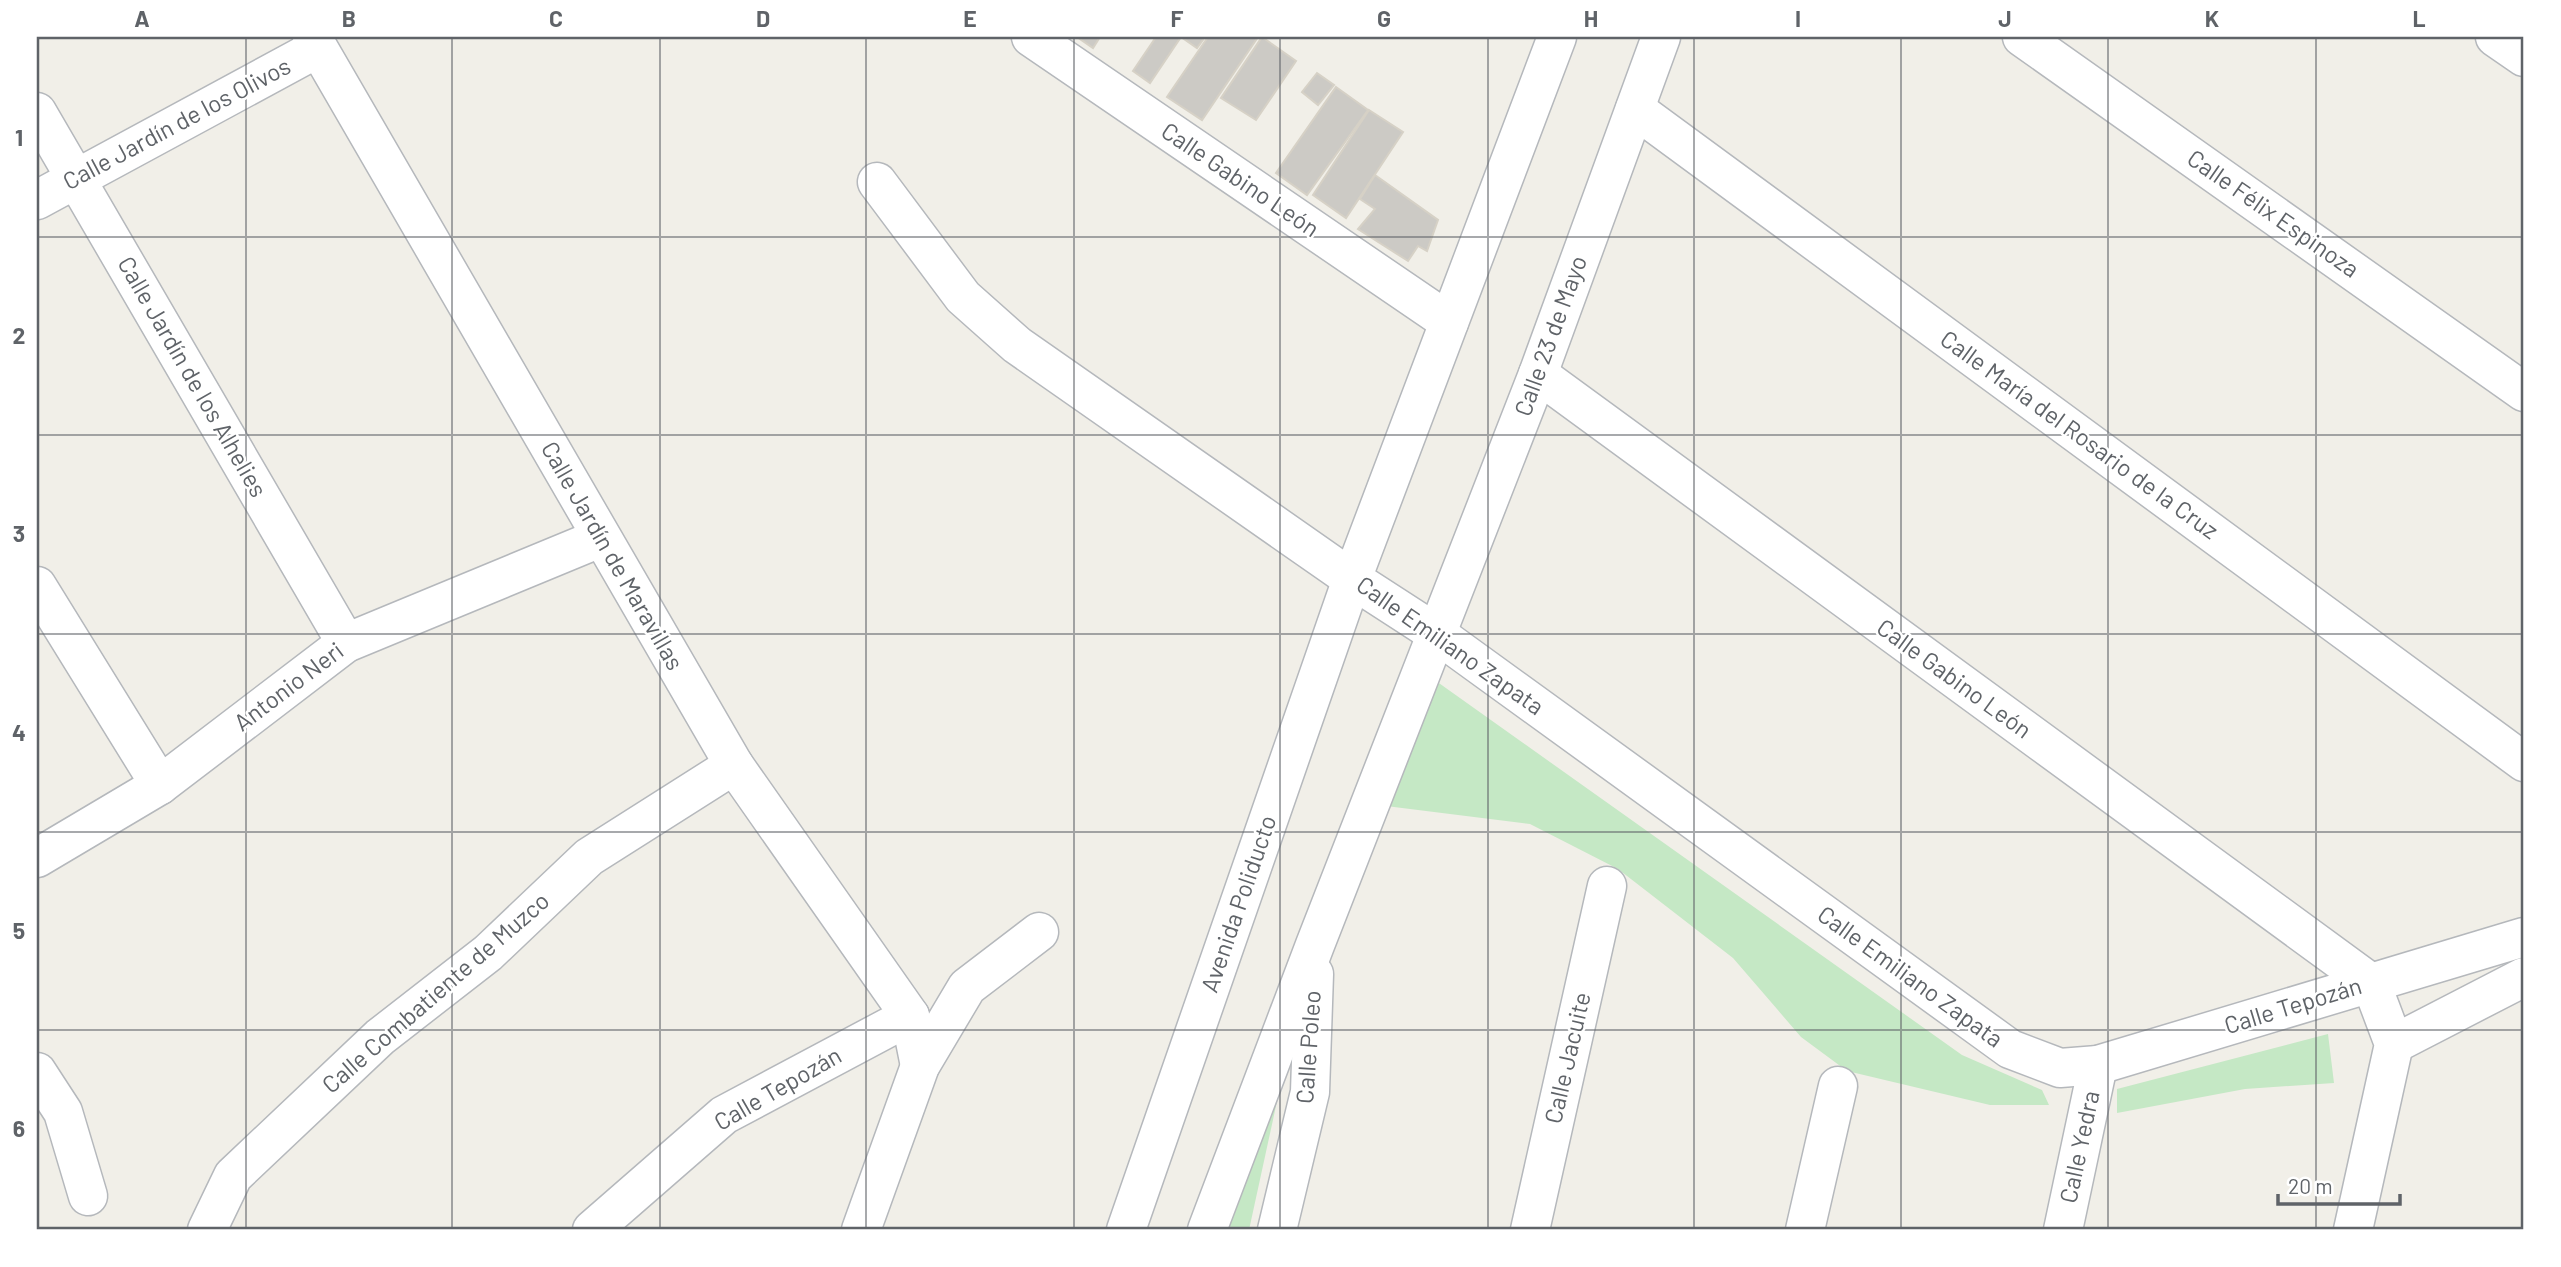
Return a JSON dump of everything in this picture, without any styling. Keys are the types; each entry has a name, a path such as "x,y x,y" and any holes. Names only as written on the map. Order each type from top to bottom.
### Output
{"street":[{"name":"Calle Gabino León","path":"1031,37 1450,322"},
{"name":"Calle 23 de Mayo","path":"1437,634 1538,374 1661,37"},
{"name":"Calle Félix Espinoza","path":"2022,37 2524,392"},
{"path":"2495,37 2524,57"},
{"path":"1352,579 1450,322 1552,39"},
{"name":"Calle Jardín de los Olivos","path":"37,200 315,42"},
{"name":"Calle Jardín de Maravillas","path":"315,42 600,538 734,765 911,1016 920,1066"},
{"name":"Calle María del Rosario de la Cruz","path":"1635,109 2524,762"},
{"name":"Calle Jardín de los Alhelies","path":"37,112 346,643"},
{"name":"Calle Emiliano Zapata","path":"877,182 962,298 1017,345 1352,579 1437,634 2010,1049 2060,1068"},
{"name":"Calle Gabino León","path":"1538,374 2371,983"},
{"name":"Antonio Neri","path":"37,858 160,785 346,643 600,538"},
{"name":"Avenida Poliducto","path":"1126,1230 1352,579"},
{"path":"37,586 160,785"},
{"path":"1207,1230 1437,634"},
{"name":"Calle Combatiente de Muzco","path":"207,1230 233,1176 380,1037 488,954 589,857 734,765"},
{"name":"Calle Jacuite","path":"1530,1230 1607,886"},
{"path":"861,1230 920,1066 967,987 1040,932"},
{"name":"Calle Tepozán","path":"2060,1068 2098,1065 2524,937"},
{"name":"Calle Poleo","path":"1276,1230 1310,1093 1315,945"},
{"path":"2394,1044 2524,977"},
{"path":"2353,1230 2394,1044 2371,983"},
{"name":"Calle Tepozán","path":"592,1230 724,1115 911,1016"},
{"name":"Calle Yedra","path":"2063,1230 2098,1065"},
{"path":"37,1072 63,1111 88,1196"},
{"path":"1805,1230 1838,1086"}],"green space":[{"path":"1429,676 1962,1055 2042,1090 2049,1105 1990,1105 1847,1071 1801,1037 1733,958 1618,869 1530,824 1378,805"},
{"path":"2328,1034 2334,1083 2245,1089 2117,1113 2117,1089"},
{"path":"1291,1037 1249,1230 1219,1230"}],"building":[{"path":"1077,37 1100,37 1093,48"},
{"path":"1156,37 1181,37 1150,83 1133,71"},
{"path":"1181,37 1205,37 1197,48"},
{"path":"1208,37 1258,37 1202,120 1167,97"},
{"path":"1262,37 1296,61 1256,120 1221,98"},
{"path":"1317,73 1334,85 1318,105 1302,92"},
{"path":"1336,87 1368,110 1307,195 1276,173"},
{"path":"1369,110 1403,132 1346,218 1313,195"},
{"path":"1375,175 1438,220 1427,251 1418,246 1408,261 1358,229 1375,209 1360,199"}]}
